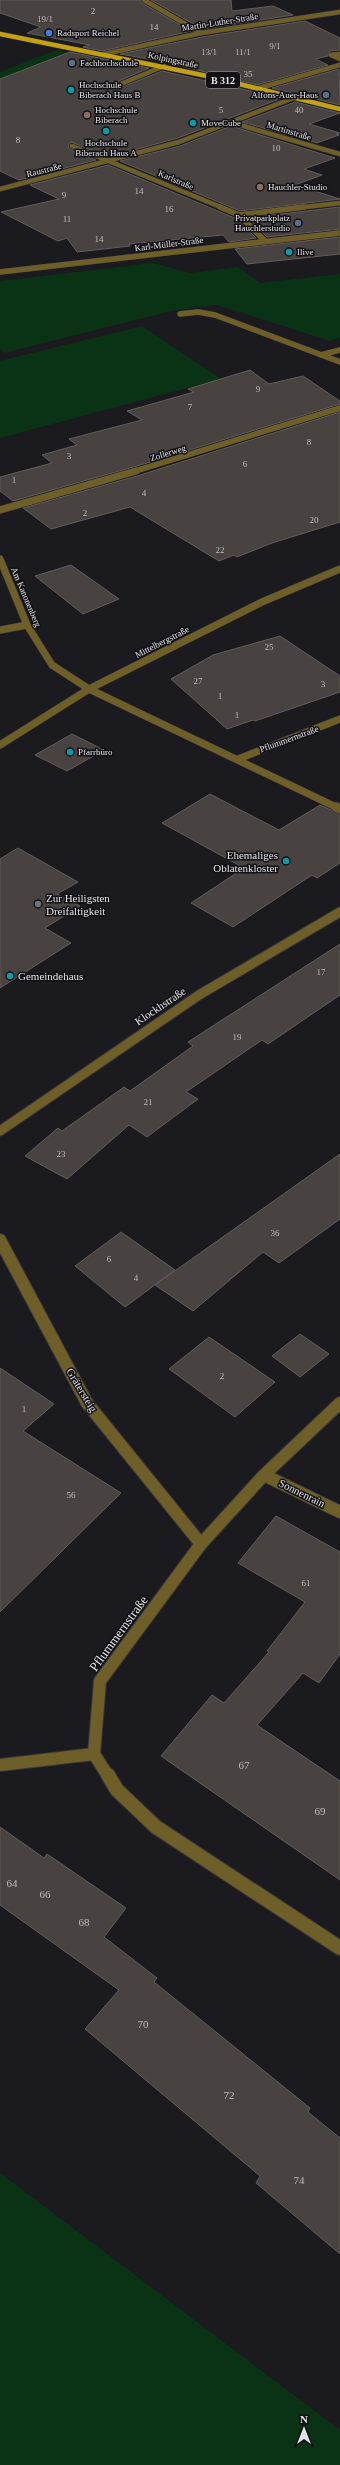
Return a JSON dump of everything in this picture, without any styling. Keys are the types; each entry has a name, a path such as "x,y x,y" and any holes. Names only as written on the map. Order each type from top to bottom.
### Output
{"main road":[{"name":"Kolpingstraße","path":"0,34 164,66 296,97 340,110"}],"street":[{"path":"144,0 201,33"},
{"name":"Martin-Luther-Straße","path":"104,54 201,33 340,12"},
{"path":"340,54 332,55 340,59"},
{"path":"259,88 340,65"},
{"path":"116,86 164,66"},
{"name":"Raustraße","path":"0,189 112,162 179,142 233,123 296,97"},
{"name":"Martinstraße","path":"233,123 340,154"},
{"name":"Karlstraße","path":"72,146 239,215 265,241"},
{"path":"239,215 340,203"},
{"name":"Karl-Müller-Straße","path":"0,272 340,233"},
{"path":"180,314 198,312 215,316 340,362"},
{"path":"321,355 340,350"},
{"name":"Zollerweg","path":"0,510 252,437 340,408"},
{"name":"Am Kanonenberg","path":"0,559 27,625 52,665 89,689"},
{"name":"Mittelbergstraße","path":"0,745 89,689 262,602 340,568"},
{"path":"0,630 27,625"},
{"path":"89,689 340,809"},
{"name":"Pflummernstraße","path":"238,759 264,747 340,719"},
{"name":"Klockhstraße","path":"0,1130 199,995 340,912"},
{"name":"Grätersteig","path":"0,1240 87,1403 201,1544"},
{"name":"Pflummernstraße","path":"94,1754 100,1681 201,1544 264,1475 340,1403"},
{"name":"Sonnenrain","path":"264,1475 340,1512"},
{"path":"0,1765 94,1754 116,1790 156,1827 340,1948"}],"green space":[{"path":"56,50 69,53 42,67 36,65 0,79 0,72"},
{"path":"153,263 190,273 238,267 260,283 340,274 340,338 330,341 217,305 171,311 4,353 0,349 0,281"},
{"path":"142,326 221,379 0,438 0,361"},
{"path":"0,2173 340,2430 340,2465 0,2465"}],"building":[{"path":"0,0 140,0 142,3 191,31 102,51 83,47 90,45 27,33 41,27 0,13"},
{"path":"151,0 231,0 232,11 273,6 293,15 202,29"},
{"path":"305,21 340,38 340,50 330,51 328,56 315,59 328,65 257,85 165,62 120,54 202,37"},
{"name":"Hochschule Biberach","path":"70,52 149,68 114,83 112,86 115,90 162,71 282,98 178,138 108,157 71,142 68,146 70,149 96,160 19,180 0,171 0,79"},
{"name":"Alfons-Auer-Haus","path":"339,69 340,105 272,88"},
{"path":"295,102 340,113 309,124 340,133 336,134 339,135 317,143 242,122"},
{"path":"231,126 335,158 304,169 322,175 295,185 340,199 240,211 120,161 180,146"},
{"path":"108,165 237,219 256,238 229,242 223,235 129,244 130,246 77,252 67,238 58,241 1,212 59,199 30,185"},
{"name":"Privatparkplatz Hauchlerstudio","path":"340,207 340,229 267,237 248,218"},
{"name":"Ilive","path":"340,237 340,254 247,264 235,249"},
{"path":"250,370 269,384 303,376 340,401 340,404 137,466 13,501 0,491 0,477 52,463 42,455 77,445 69,439 142,420 127,411 194,392 188,389"},
{"path":"340,412 340,522 272,543 237,557 234,555 219,561 130,507 51,529 23,508 137,476"},
{"path":"71,565 119,599 83,614 35,576"},
{"path":"280,636 340,676 340,692 227,729 171,679 213,655"},
{"name":"Pfarrbüro","path":"72,734 104,750 67,771 35,755"},
{"name":"Ehemaliges Oblatenkloster","path":"210,794 279,830 320,805 331,810 340,815 340,863 317,878 312,875 233,927 191,903 244,868 162,823"},
{"name":"Zur Heiligsten Dreifaltigkeit","path":"18,848 78,882 57,894 80,906 45,928 71,943 0,988 0,859"},
{"path":"340,944 340,995 268,1044 262,1040 186,1092 198,1099 147,1137 129,1125 67,1179 25,1156 58,1128 62,1131 124,1087 130,1091 193,1046 188,1042"},
{"path":"340,1154 340,1219 279,1263 263,1252 193,1311 155,1285"},
{"path":"121,1232 175,1270 125,1307 75,1266"},
{"path":"300,1334 329,1354 300,1377 272,1356"},
{"path":"209,1337 275,1382 235,1417 169,1369"},
{"path":"0,1368 54,1404 23,1431 121,1493 0,1612"},
{"path":"276,1516 340,1552 340,1654 319,1683 303,1673 257,1725 340,1781 340,1880 161,1756 212,1695 224,1703 269,1652 267,1651 305,1602 238,1563"},
{"path":"0,1827 44,1858 47,1854 126,1908 104,1937 157,1978 154,1982 310,2108 308,2112 340,2138 340,2254 256,2183 260,2176 85,2029 119,1990 0,1905"}],"place":[{"name":"Radsport Reichel","path":"49,33"},
{"name":"Fachhochschule","path":"72,63"},
{"name":"Hochschule Biberach Haus B","path":"71,90"},
{"name":"Alfons-Auer-Haus","path":"326,95"},
{"name":"Hochschule Biberach","path":"87,115"},
{"name":"MoveCube","path":"193,123"},
{"name":"Hochschule Biberach Haus A","path":"106,131"},
{"name":"Hauchler-Studio","path":"260,187"},
{"name":"Privatparkplatz Hauchlerstudio","path":"298,223"},
{"name":"Ilive","path":"289,252"},
{"name":"Pfarrbüro","path":"70,752"},
{"name":"Ehemaliges Oblatenkloster","path":"286,861"},
{"name":"Zur Heiligsten Dreifaltigkeit","path":"38,904"},
{"name":"Gemeindehaus","path":"10,976"}]}
